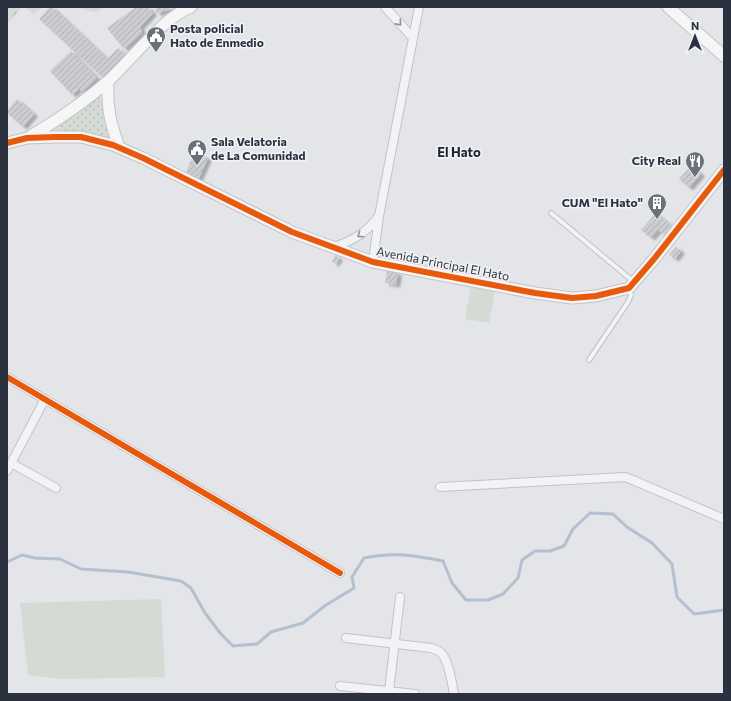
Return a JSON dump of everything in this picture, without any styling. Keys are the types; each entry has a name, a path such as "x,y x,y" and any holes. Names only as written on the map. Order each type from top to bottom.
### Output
{"street":[{"path":"27,138 68,112 108,81 168,21 191,7"},
{"path":"385,7 413,38"},
{"path":"373,262 379,216 419,7"},
{"path":"668,7 724,56"},
{"path":"108,81 108,104 111,126 119,147"},
{"name":"Avenida Principal El Hato","path":"7,143 27,138 55,136 81,137 119,147 292,232 373,262 535,293 572,298 596,296 631,285"},
{"path":"631,285 654,259 724,170"},
{"path":"334,247 361,235 371,227 379,216"},
{"path":"7,377 340,573"},
{"path":"7,471 45,399"},
{"path":"11,463 56,488"},
{"path":"440,487 625,477 724,519"},
{"path":"389,691 400,597"},
{"path":"346,638 431,648 442,654 446,662 454,694"},
{"path":"340,686 415,694"}],"lane":[{"path":"551,213 631,285 631,295 628,302 589,360"}],"green space":[{"path":"7,7 22,7 7,24"},
{"path":"24,7 44,7 33,14"},
{"path":"71,7 104,7 96,12"},
{"path":"99,93 112,141 49,128"},
{"path":"471,286 495,290 489,323 465,319"},
{"path":"161,599 165,677 62,679 28,675 20,603"}],"building":[{"path":"50,7 52,7 107,59 118,48 125,54 102,77 39,19"},
{"path":"136,7 148,7 153,13 140,27 142,33 124,49 107,28"},
{"path":"155,7 174,7 157,14"},
{"path":"71,51 97,78 83,92 79,89 72,95 50,71"},
{"path":"17,99 34,114 23,127 7,113"},
{"name":"Sala Velatoria de La Comunidad","path":"195,152 208,158 198,180 185,174"},
{"path":"692,165 701,174 689,188 679,179"},
{"name":"CUM \"El Hato\"","path":"656,213 674,228 667,237 658,230 651,238 641,230"},
{"path":"676,247 681,251 675,259 669,255"},
{"path":"335,255 339,258 335,264 332,262"},
{"path":"387,271 398,273 396,285 385,283"}],"waterway":[{"path":"7,562 22,555 35,558 60,559 81,569 128,572 181,581 191,588 205,613 221,634 233,646 257,644 271,632 303,623 326,605 354,588 352,577 364,558 375,556 404,555 443,561 452,583 466,600 488,600 503,594 518,578 522,560 535,551 550,551 564,546 573,529 590,513 613,514 627,527 652,543 672,564 677,597 694,614 724,610"}],"cycle path":[{"path":"7,143 27,138 81,137 113,145 143,158 292,232 373,262 535,293 572,298 596,296 629,288 654,259 724,170"},
{"path":"7,377 340,573"}],"place":[{"name":"Posta policial Hato de Enmedio","path":"156,53"},
{"name":"Sala Velatoria de La Comunidad","path":"197,166"},
{"name":"City Real","path":"695,178"},
{"name":"CUM \"El Hato\"","path":"657,220"}],"district":[{"name":"El Hato","path":"459,152"}]}
